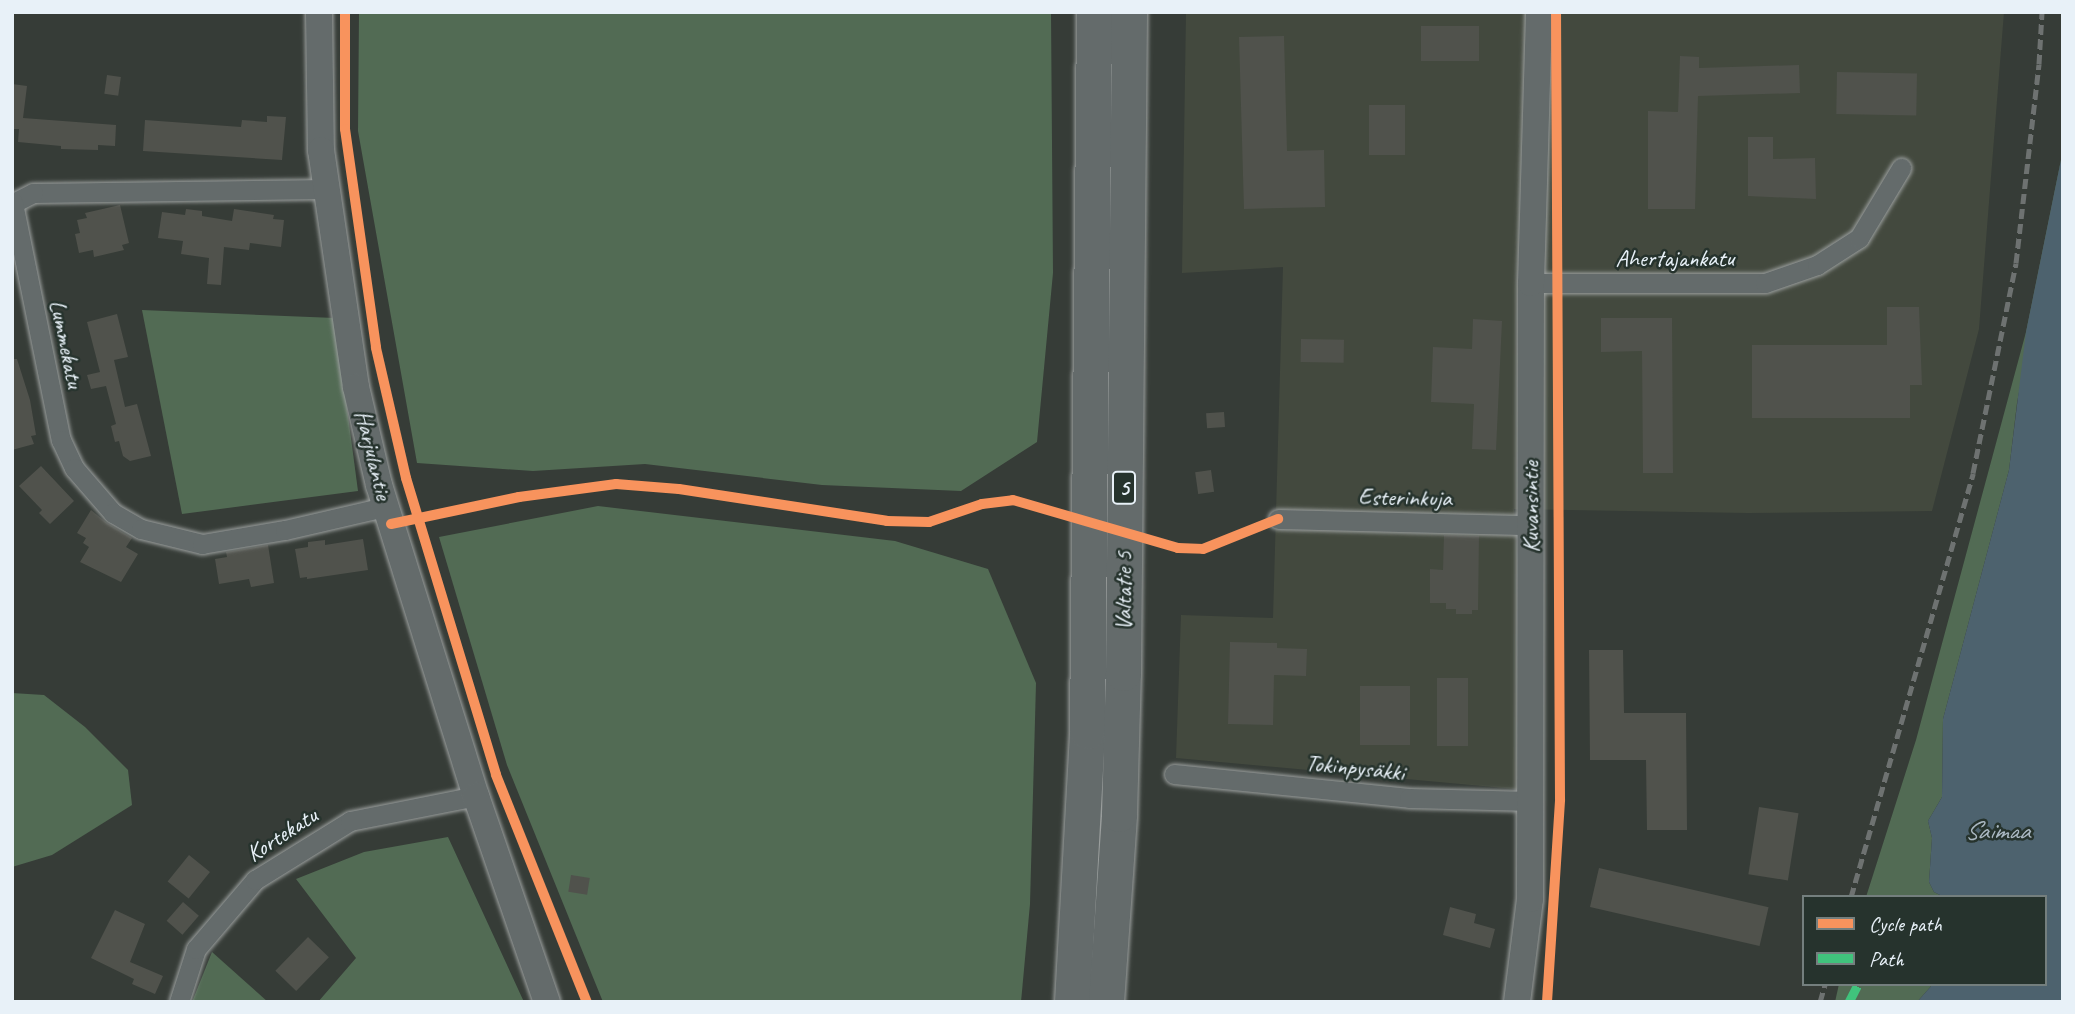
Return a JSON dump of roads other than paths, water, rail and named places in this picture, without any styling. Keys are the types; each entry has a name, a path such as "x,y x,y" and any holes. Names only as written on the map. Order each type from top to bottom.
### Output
{"highway":[{"name":"Valtatie 5","path":"1072,1002 1087,731 1094,12"},
{"name":"Valtatie 5","path":"1106,1002 1119,814 1123,673 1129,12"}],"street":[{"name":"Harjulantie","path":"319,12 321,150 356,387 385,507 476,796 547,1002"},
{"name":"Kuvansintie","path":"1517,1002 1530,899 1531,283 1539,12"},
{"name":"Ahertajankatu","path":"1531,283 1765,283 1817,265 1859,238 1901,168"},
{"name":"Lummekatu","path":"327,189 33,193 13,203 61,440 74,468 113,513 141,528 202,544 285,530 385,507"},
{"name":"Esterinkuja","path":"1278,519 1531,525"},
{"name":"Tokinpysäkki","path":"1174,774 1409,798 1532,801"},
{"name":"Kortekatu","path":"179,1002 196,949 255,880 351,821 476,796"}],"water":[{"name":"Saimaa","path":"2063,150 2063,1002 1917,1002 1931,986 2047,986 2047,895 1940,895 1934,892 1929,882 1932,838 1928,821 1942,797 1943,719 2009,470 2026,332"}],"railway":[{"path":"1852,895 1973,473 2016,263 2039,64 2042,12"},
{"path":"1820,1002 1824,986"}]}
